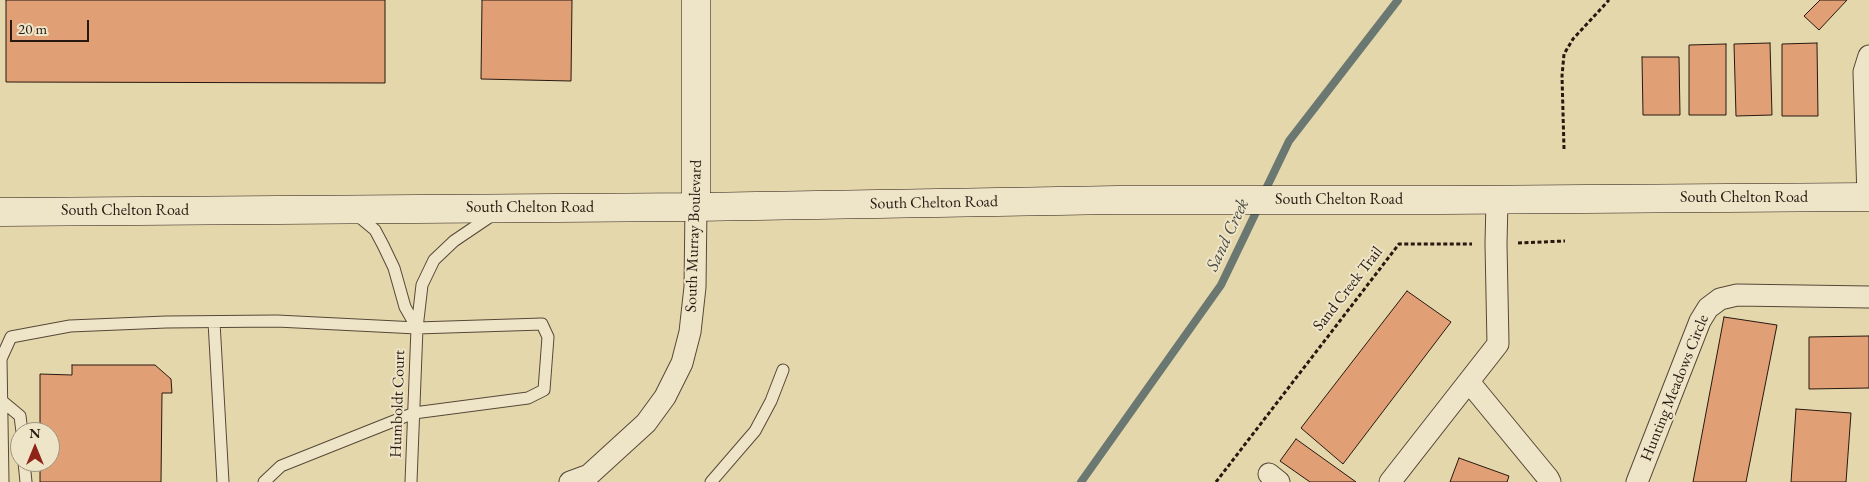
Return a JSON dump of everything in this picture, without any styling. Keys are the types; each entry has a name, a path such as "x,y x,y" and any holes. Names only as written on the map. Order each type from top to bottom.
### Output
{"main road":[{"name":"South Murray Boulevard","path":"696,0 696,207"},
{"name":"South Chelton Road","path":"0,212 696,207 1118,200 1497,200 1869,197"}],"street":[{"path":"1869,56 1864,72 1869,197"},
{"path":"1390,482 1498,344 1497,200"},
{"name":"South Murray Boulevard","path":"584,480 646,424 666,397 682,363 690,332 695,287 696,207"},
{"name":"Hunting Meadows Circle","path":"1637,482 1700,320 1708,308 1720,298 1737,296 1869,298"},
{"path":"1469,382 1550,482"}],"lane":[{"name":"Humboldt Court","path":"411,482 417,328 422,285 434,260 454,241 502,208"},
{"path":"348,209 364,219 375,230 394,268 405,307 417,328"},
{"path":"3,482 1,359 11,337 70,326 277,320 417,328 542,324 548,337 544,390 528,398 414,413 281,466 264,482"},
{"path":"214,322 223,482"},
{"path":"711,482 755,430 771,401 783,370"},
{"path":"2,402 20,416 21,422"}],"path":[{"path":"1564,149 1562,76 1564,54 1573,39 1609,0"},
{"name":"Sand Creek Trail","path":"1216,482 1398,244 1496,244 1566,241"}],"building":[{"path":"6,0 385,0 385,83 6,82"},
{"path":"482,0 572,0 571,81 481,79"},
{"path":"1820,0 1847,0 1819,30 1804,16"},
{"path":"1770,43 1772,115 1736,116 1734,44"},
{"path":"1817,43 1818,116 1782,116 1782,44"},
{"path":"1726,44 1726,115 1689,115 1689,45"},
{"path":"1642,57 1679,57 1680,115 1643,115"},
{"path":"1407,291 1451,322 1343,464 1301,428"},
{"path":"1724,317 1777,325 1746,482 1693,482"},
{"path":"1869,336 1869,388 1809,389 1809,337"},
{"path":"72,365 155,365 171,379 172,393 162,393 161,482 40,482 40,472 60,472 60,422 40,422 40,374 72,375"},
{"path":"1796,409 1851,413 1846,482 1791,482"},
{"path":"1296,439 1356,482 1310,482 1280,461"},
{"path":"1459,458 1509,476 1507,482 1450,482"}],"waterway":[{"name":"Sand Creek","path":"1263,195 1289,141 1398,0"},
{"name":"Sand Creek","path":"1081,482 1221,285 1259,206"}]}
